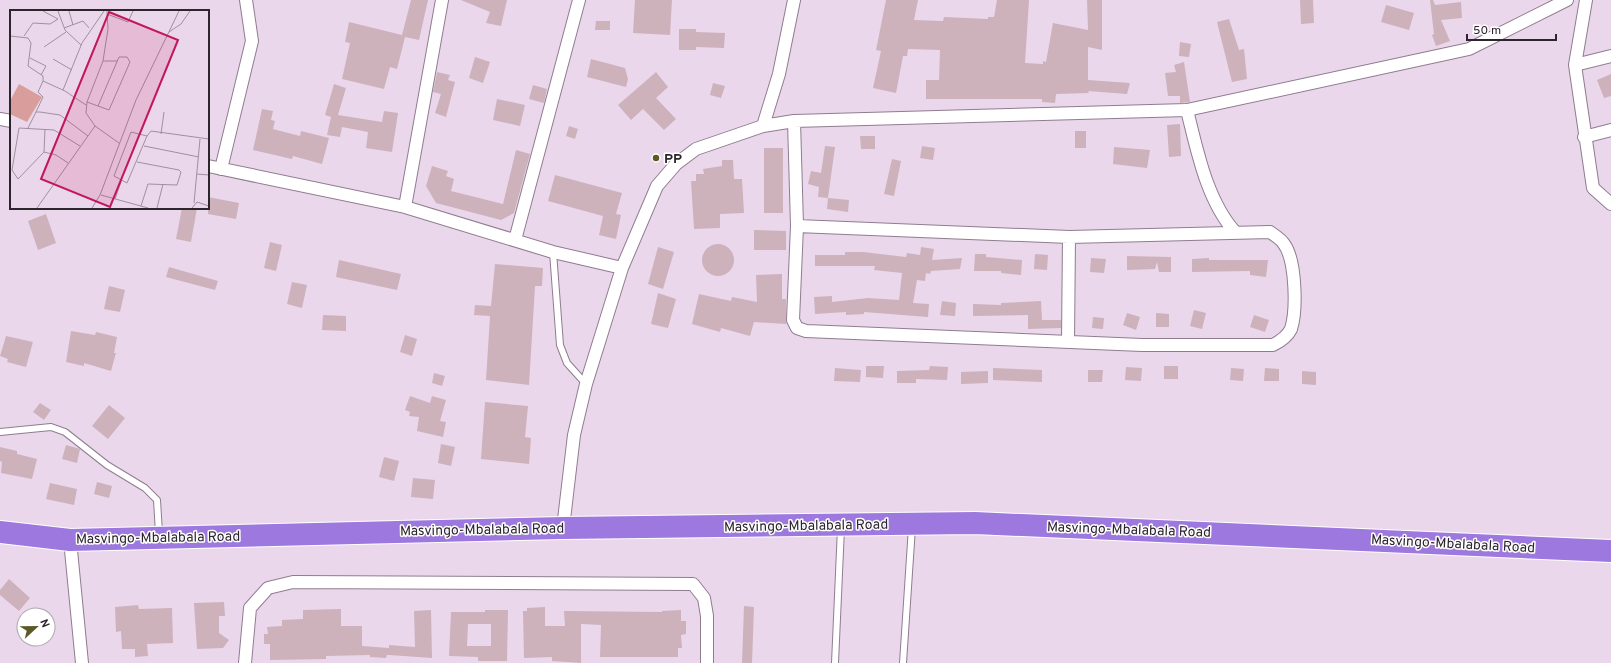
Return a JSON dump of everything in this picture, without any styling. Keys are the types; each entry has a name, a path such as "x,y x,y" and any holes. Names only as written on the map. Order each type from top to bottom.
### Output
{"highway":[{"name":"Masvingo-Mbalabala Road","path":"0,532 70,540 562,528 990,524 1611,551"}],"street":[{"path":"221,169 252,41 246,0"},
{"path":"405,207 442,0"},
{"path":"515,240 579,0"},
{"path":"762,126 779,74 794,0"},
{"path":"562,528 574,435 586,384 622,268 657,186 676,164 696,149 762,126 794,121 1187,110 1469,49 1567,0"},
{"path":"1586,0 1575,65 1584,136 1593,188 1611,204"},
{"path":"1575,65 1611,56"},
{"path":"1187,110 1200,165 1210,191 1230,227 1236,233"},
{"path":"0,119 10,121"},
{"path":"794,121 797,226 793,320 797,328 806,331 1142,345 1273,345 1284,339 1290,329 1295,302 1291,262 1285,244 1270,232 1069,237 797,226"},
{"path":"1584,136 1611,130"},
{"path":"209,166 405,207 553,252 622,268"},
{"path":"1068,341 1069,237"},
{"path":"70,540 82,663"},
{"path":"245,663 250,608 268,588 293,582 309,582 693,584 704,598 707,616 707,663"}],"lane":[{"path":"553,252 560,345 567,363 586,384"},
{"path":"0,432 51,427 65,432 107,465 144,488 157,500 159,538"},
{"path":"903,663 912,524"},
{"path":"835,663 842,525"}],"building":[{"path":"411,0 428,0 419,40 405,37 397,69 390,67 384,89 342,79 350,43 345,42 349,22 402,35"},
{"path":"461,0 507,0 501,26 486,23 490,12"},
{"path":"635,0 672,0 670,35 633,33"},
{"path":"886,0 918,0 914,20 943,21 944,17 988,19 988,17 994,17 997,0 1029,0 1025,63 1043,64 1043,61 1046,62 1053,23 1088,30 1087,0 1102,0 1102,50 1088,47 1088,80 1130,83 1127,94 1088,91 1089,93 1056,94 1055,103 1042,102 1042,99 926,99 926,80 939,80 940,50 908,49 907,56 903,56 896,93 873,88 881,51 876,50"},
{"path":"1300,0 1313,0 1314,23 1301,24"},
{"path":"1430,0 1433,0 1435,5 1461,2 1462,18 1441,20 1450,41 1436,46 1432,35 1434,34"},
{"path":"1386,5 1414,13 1409,30 1381,22"},
{"path":"1229,19 1239,50 1244,49 1247,79 1232,82 1217,22"},
{"path":"596,21 610,21 610,30 595,30"},
{"path":"679,29 696,29 696,32 725,33 724,48 696,47 696,50 679,50"},
{"path":"1180,42 1191,44 1189,57 1179,56"},
{"path":"475,57 490,62 483,83 469,78"},
{"path":"591,59 625,68 628,79 626,87 587,77"},
{"path":"1184,62 1190,102 1180,103 1180,96 1168,96 1165,73 1176,72 1174,65"},
{"path":"437,72 450,75 448,80 455,82 446,117 435,113 441,94 433,92"},
{"path":"656,72 668,87 656,98 676,119 664,130 643,109 631,120 618,105"},
{"path":"1611,74 1611,96 1604,98 1597,80"},
{"path":"713,83 725,86 721,98 710,95"},
{"path":"334,84 346,88 338,115 382,122 384,111 398,113 392,152 366,148 368,132 342,127 340,137 327,135 331,117 325,115"},
{"path":"533,85 547,89 544,103 529,99"},
{"path":"497,99 525,105 520,126 493,120"},
{"path":"262,109 273,111 271,120 275,121 273,129 300,136 301,131 329,138 322,164 293,156 292,159 253,150"},
{"path":"1180,124 1181,156 1169,157 1167,125"},
{"path":"569,126 578,129 575,139 566,136"},
{"path":"1075,131 1086,131 1086,148 1075,148"},
{"path":"860,136 875,136 875,149 861,149"},
{"path":"825,146 835,147 828,198 818,197 819,187 808,184 811,171 821,173"},
{"path":"922,146 935,148 933,160 920,158"},
{"path":"1114,147 1150,150 1147,168 1113,164"},
{"path":"764,148 783,148 783,213 764,213"},
{"path":"516,150 530,154 514,213 501,220 436,203 426,186 432,166 448,171 446,176 454,179 451,191 503,204"},
{"path":"892,159 901,161 894,196 884,194"},
{"path":"722,160 733,160 734,179 742,179 744,213 720,214 720,228 694,229 691,181 696,181 696,174 704,174 703,169 722,166"},
{"path":"555,175 622,193 616,214 621,215 616,239 599,235 603,216 548,201"},
{"path":"209,197 239,203 236,219 208,214"},
{"path":"828,198 849,200 848,212 827,209"},
{"path":"182,209 197,209 191,242 176,239"},
{"path":"46,214 56,243 38,250 28,221"},
{"path":"754,230 786,231 786,250 754,250"},
{"path":"270,242 282,245 276,271 264,268"},
{"path":"715,244 721,244 731,251 734,260 733,266 727,273 721,276 715,276 705,269 702,263 702,257 709,247"},
{"path":"658,247 674,252 663,289 648,284"},
{"path":"921,247 934,249 932,260 962,258 960,269 931,271 930,274 926,273 925,281 917,280 913,303 929,304 928,317 864,312 864,314 846,315 846,312 815,314 814,297 832,296 832,302 868,298 899,300 902,273 874,270 875,266 815,266 815,255 845,255 845,252 863,252 906,257 907,253 920,255"},
{"path":"975,254 986,254 986,257 1022,260 1021,275 1001,273 1001,271 974,271"},
{"path":"1035,254 1048,255 1047,270 1034,269"},
{"path":"1127,256 1171,257 1171,272 1159,272 1157,262 1155,269 1127,270"},
{"path":"1091,258 1106,259 1104,273 1090,272"},
{"path":"1209,258 1209,260 1268,260 1266,277 1250,275 1250,271 1192,272 1192,259"},
{"path":"339,260 401,274 397,290 336,277"},
{"path":"495,264 543,268 542,286 535,286 529,385 486,380 490,316 474,315 475,305 491,306"},
{"path":"169,267 218,281 215,290 166,277"},
{"path":"782,274 782,299 786,299 786,324 754,322 750,336 721,328 720,332 692,324 699,294 731,301 732,297 757,302 756,275"},
{"path":"292,282 307,285 302,308 287,304"},
{"path":"109,286 125,290 120,312 104,309"},
{"path":"658,293 676,299 668,328 651,324"},
{"path":"942,301 956,303 955,316 940,315"},
{"path":"1041,301 1042,320 1061,320 1061,328 1028,329 1028,315 973,316 973,304 1001,305 1001,303"},
{"path":"1194,310 1206,313 1202,329 1190,326"},
{"path":"1127,313 1140,317 1136,330 1123,325"},
{"path":"1156,313 1169,314 1169,327 1156,327"},
{"path":"323,315 346,316 346,331 322,330"},
{"path":"1254,315 1269,320 1265,332 1250,327"},
{"path":"1093,317 1104,318 1103,329 1092,328"},
{"path":"71,331 95,335 96,332 117,337 114,353 116,353 111,371 84,363 84,366 66,362"},
{"path":"405,335 417,339 412,356 400,352"},
{"path":"6,336 33,342 26,367 7,362 8,359 0,356"},
{"path":"866,366 884,366 883,378 866,377"},
{"path":"930,366 948,367 947,380 916,379 916,383 897,383 897,371 929,370"},
{"path":"1164,366 1178,366 1178,379 1164,379"},
{"path":"1126,367 1142,368 1141,381 1125,380"},
{"path":"835,368 861,370 860,382 834,381"},
{"path":"993,368 1042,370 1042,382 993,380"},
{"path":"1231,368 1244,369 1243,381 1230,380"},
{"path":"1265,368 1279,369 1279,381 1264,381"},
{"path":"1088,370 1103,370 1102,382 1088,382"},
{"path":"988,371 988,383 961,384 961,372"},
{"path":"1302,371 1316,372 1316,385 1302,384"},
{"path":"434,373 445,376 442,386 432,383"},
{"path":"410,396 430,403 432,396 446,400 440,421 446,422 443,437 417,431 419,417 409,416 410,412 405,410"},
{"path":"485,402 528,406 525,437 531,438 529,464 481,459"},
{"path":"40,403 51,410 44,420 33,412"},
{"path":"109,405 125,418 108,439 92,426"},
{"path":"441,444 455,447 451,466 438,463"},
{"path":"66,445 80,449 77,463 62,459"},
{"path":"0,447 17,451 17,454 37,459 32,479 1,473 2,462 0,461"},
{"path":"384,457 399,461 394,481 379,477"},
{"path":"413,478 435,480 433,499 411,497"},
{"path":"97,482 112,486 109,498 94,494"},
{"path":"50,483 77,489 74,505 46,499"},
{"path":"9,579 30,598 22,607 16,607 16,608 0,595 0,590"},
{"path":"224,602 225,616 219,616 219,633 229,640 223,648 197,649 194,603"},
{"path":"138,605 139,609 172,608 173,643 147,644 148,656 135,657 135,649 122,649 121,631 116,632 115,607"},
{"path":"744,606 754,607 752,663 742,663"},
{"path":"545,607 545,626 565,626 564,611 662,612 681,610 681,621 686,621 686,634 681,635 682,648 678,648 678,657 600,657 601,625 581,624 581,663 552,661 552,657 524,658 523,611 527,611 527,608"},
{"path":"341,609 341,626 362,626 362,646 389,648 389,645 415,647 414,611 431,610 432,658 387,655 386,658 370,657 370,655 326,656 326,659 270,660 270,644 264,644 264,634 268,634 267,627 282,626 282,620 303,619 303,610"},
{"path":"485,610 508,610 507,661 478,661 478,657 449,656 451,612 485,612","holes":["468,624 491,624 491,646 467,646"]}],"place":[{"name":"PP","path":"656,158"}]}
